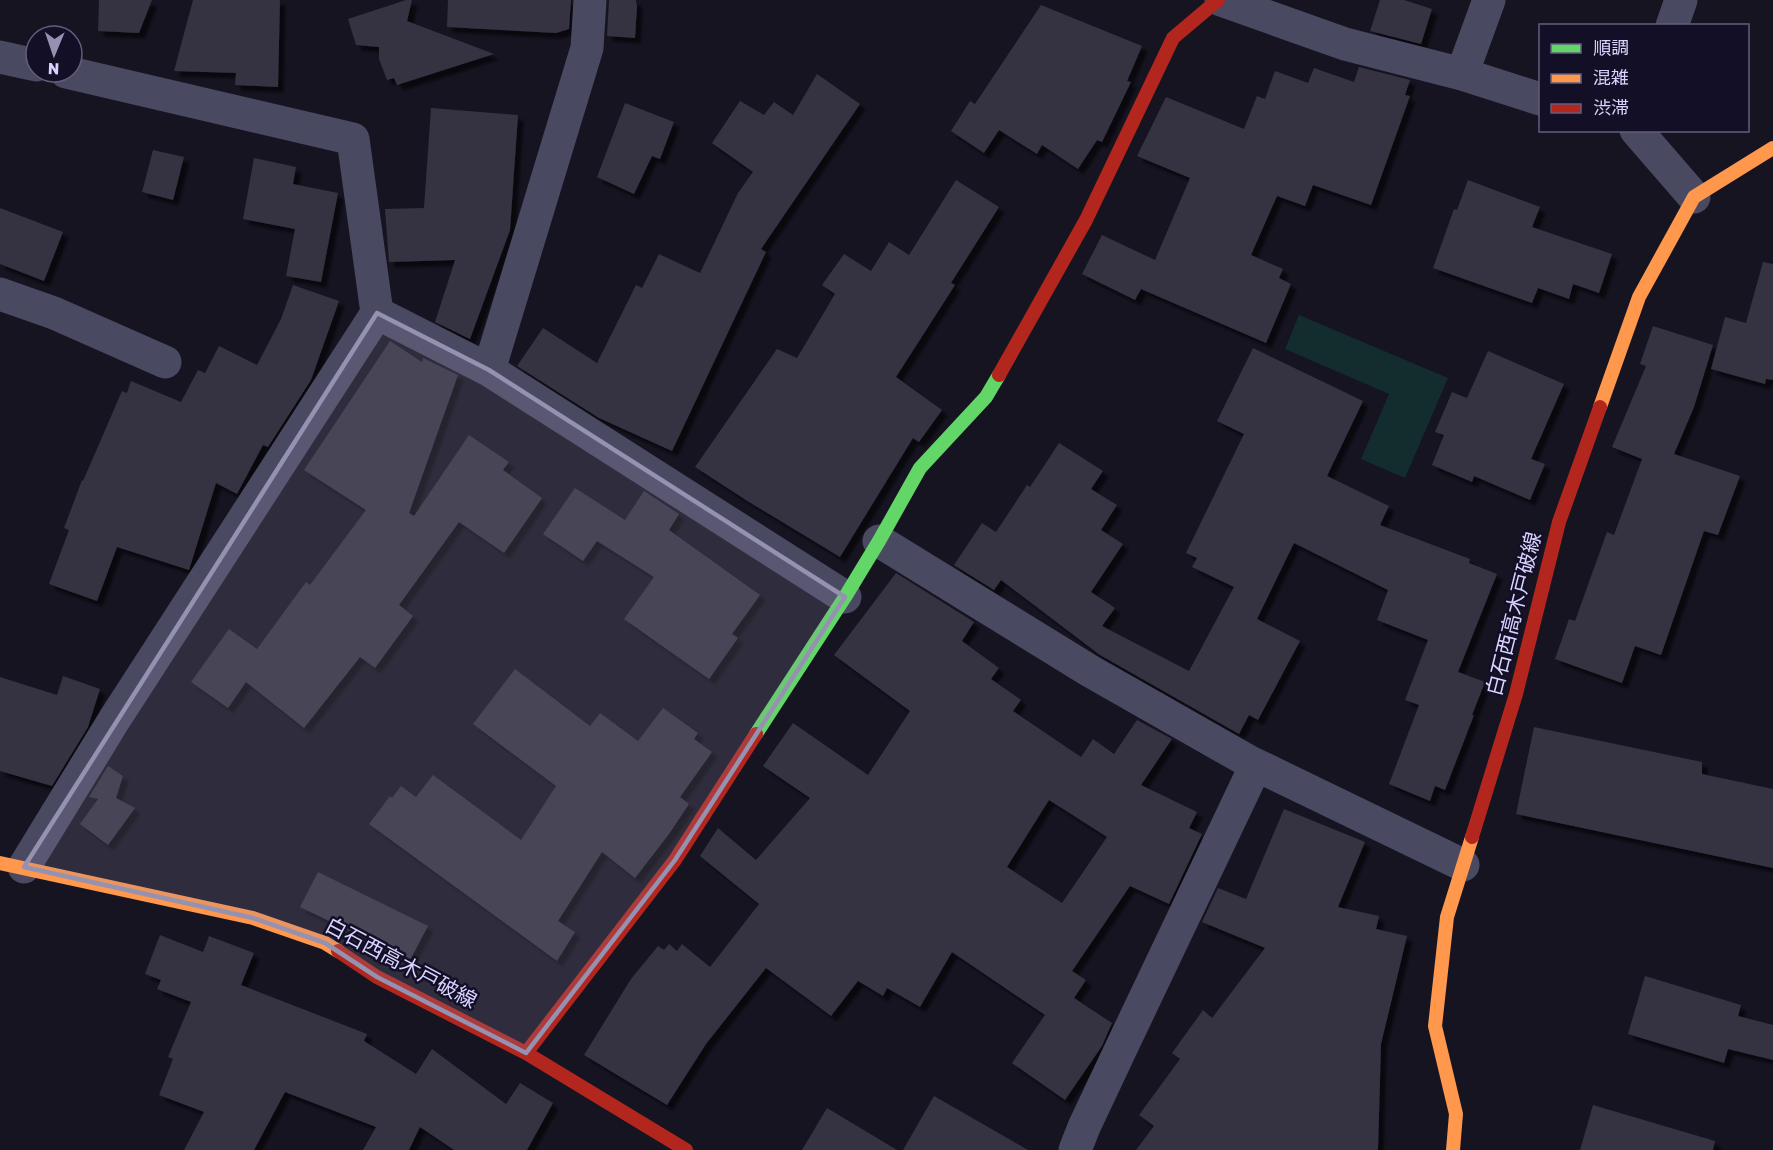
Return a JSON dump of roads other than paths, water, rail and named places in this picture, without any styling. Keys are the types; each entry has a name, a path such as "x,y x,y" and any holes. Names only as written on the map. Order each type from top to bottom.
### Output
{"main road":[{"path":"526,1053 675,860 845,597 920,468 986,397 1086,220 1173,38 1220,0"},
{"name":"白石西高木戸破線","path":"1453,1150 1456,1114 1435,1026 1446,916 1516,694 1559,522 1639,297 1694,197 1773,148"},
{"name":"白石西高木戸破線","path":"12,865 253,918 325,943 377,977 526,1053 675,1147"}],"street":[{"path":"489,370 587,48 590,0"},
{"path":"1220,0 1346,44 1462,74 1539,99"},
{"path":"1462,74 1489,0"},
{"path":"1673,24 1681,0"},
{"path":"0,57 24,62"},
{"path":"12,865 114,720 376,313 353,139 84,76"},
{"path":"1638,132 1694,197"},
{"path":"0,294 54,313 165,362"},
{"path":"376,313 489,370 845,597"},
{"path":"879,541 1090,671 1257,765 1463,865"},
{"path":"1075,1150 1116,1059 1257,765"}]}
